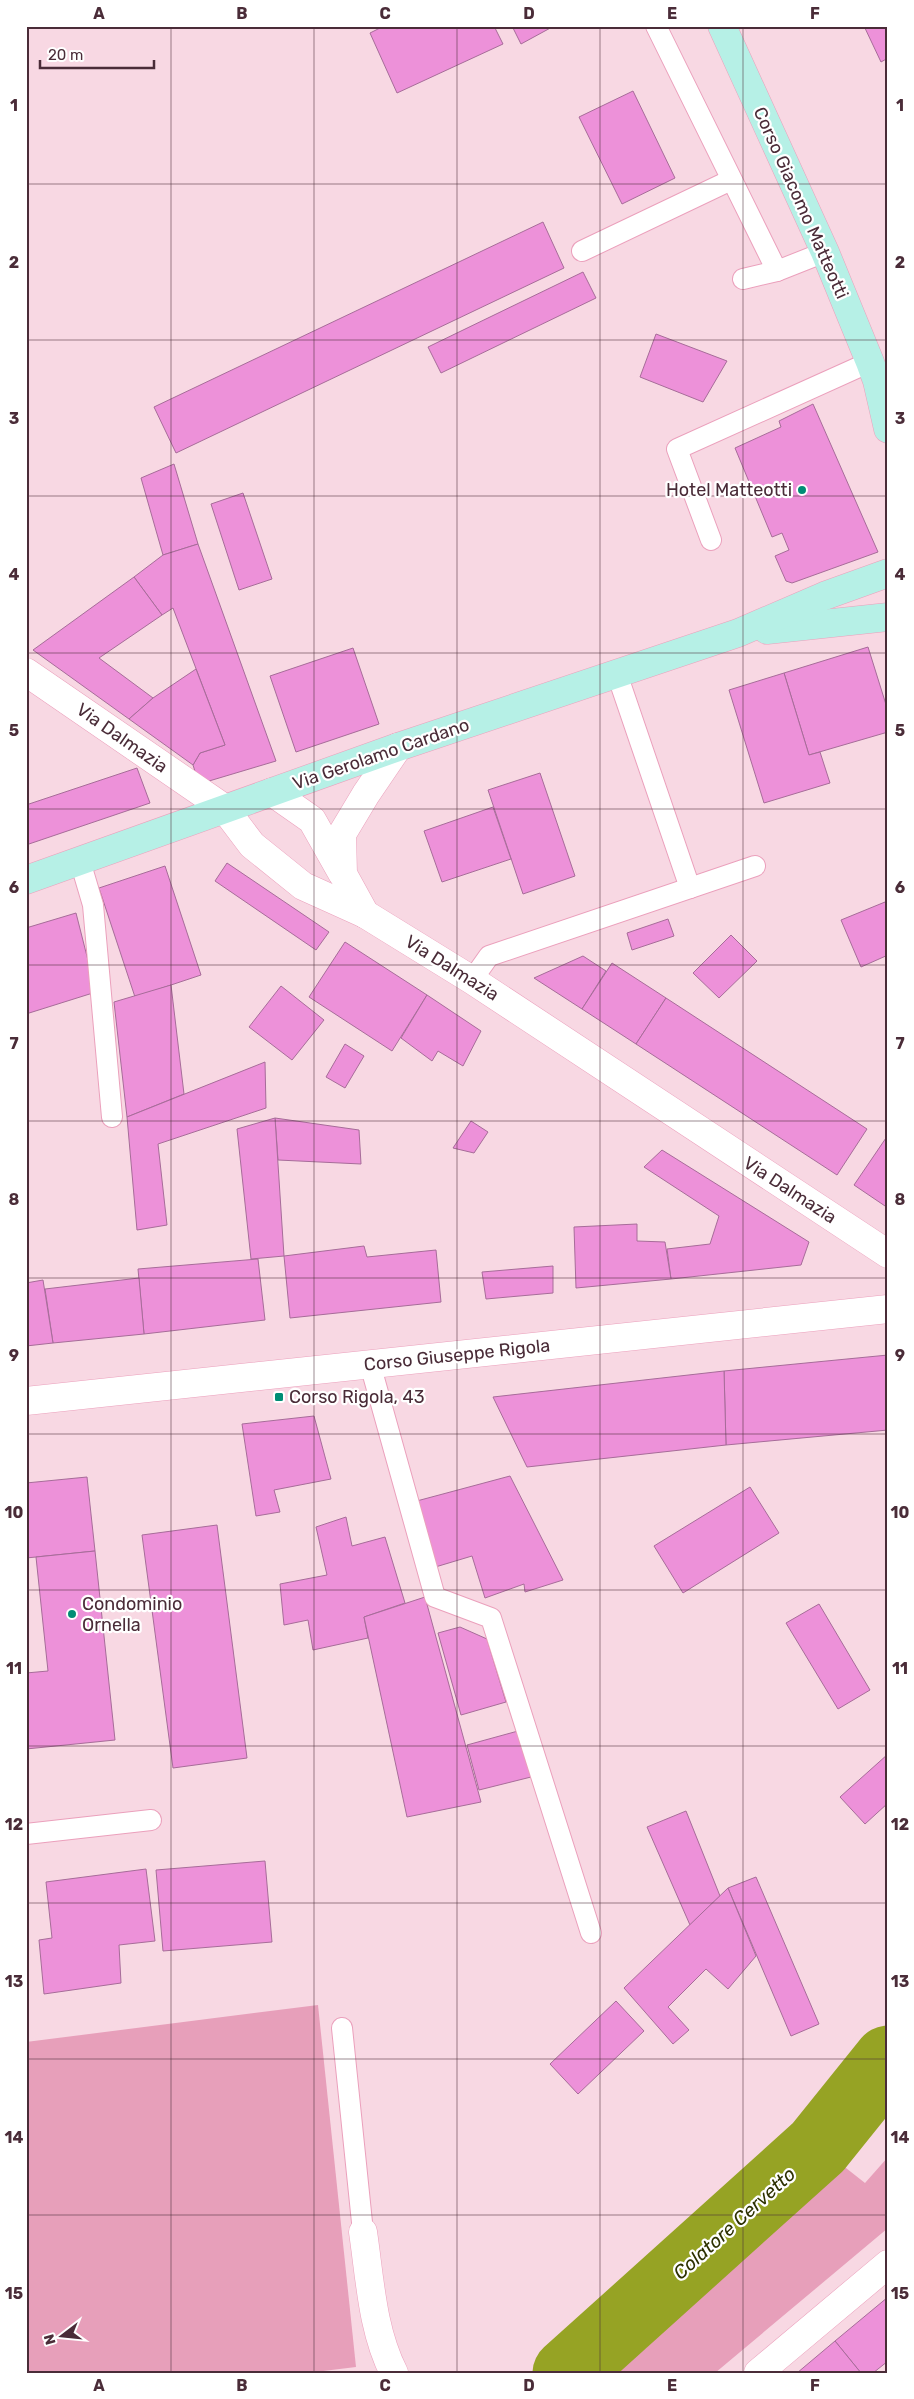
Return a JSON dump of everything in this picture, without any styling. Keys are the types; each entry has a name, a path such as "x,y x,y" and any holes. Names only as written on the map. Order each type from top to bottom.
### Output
{"street":[{"name":"Corso Giacomo Matteotti","path":"722,26 824,252 878,380 888,429"},
{"name":"Via Gerolamo Cardano","path":"26,880 398,747 738,633 824,596 888,573"},
{"name":"Via Gerolamo Cardano","path":"738,633 888,616"},
{"name":"Via Dalmazia","path":"26,672 224,808 252,845 303,886 364,914 472,980 888,1254"},
{"path":"343,874 342,834 398,747"},
{"path":"272,792 312,820 364,914"},
{"name":"Corso Giuseppe Rigola","path":"26,1401 888,1309"},
{"path":"363,2232 376,2323 386,2357 394,2373"},
{"path":"758,2373 888,2264"}],"lane":[{"path":"656,26 777,272"},
{"path":"582,251 731,180"},
{"path":"743,279 777,272 824,252"},
{"path":"711,540 677,449 878,380"},
{"path":"617,674 690,888"},
{"path":"80,861 93,905 112,1116"},
{"path":"472,980 489,956 755,866"},
{"path":"370,1364 435,1597 491,1618 591,1933"},
{"path":"26,1834 151,1820"},
{"path":"342,2028 363,2232"}],"shaded area":[{"path":"318,2005 356,2367 307,2373 26,2373 26,2042"},
{"path":"832,2157 865,2183 888,2157 888,2228 715,2373 614,2373 646,2348"}],"building":[{"path":"384,26 494,26 503,44 397,93 370,33"},
{"path":"512,26 554,26 521,44"},
{"path":"864,26 888,26 888,58 881,62"},
{"path":"633,91 675,178 622,204 579,117"},
{"path":"543,222 564,268 176,453 154,407"},
{"path":"583,272 596,298 441,373 428,347"},
{"path":"656,334 727,361 703,402 640,377"},
{"name":"Hotel Matteotti","path":"813,404 878,552 792,583 786,581 775,556 789,550 782,533 772,537 735,448 781,427 779,421"},
{"path":"174,464 198,544 163,555 141,478"},
{"path":"243,493 272,579 239,590 211,504"},
{"path":"198,544 276,761 199,784 193,765 200,753 225,745 173,608 162,615 134,577 163,555"},
{"path":"134,577 162,615 99,658 153,698 129,719 33,650"},
{"path":"868,647 888,711 888,732 809,755 784,673"},
{"path":"353,648 379,724 296,752 270,676"},
{"path":"196,669 225,745 200,753 193,765 129,719 153,698"},
{"path":"784,673 809,755 820,752 830,783 764,803 729,690"},
{"path":"137,768 150,803 26,845 26,805"},
{"path":"540,773 575,876 523,894 488,790"},
{"path":"493,807 511,859 442,882 424,831"},
{"path":"227,863 329,932 316,950 215,881"},
{"path":"165,866 201,975 135,997 99,888"},
{"path":"885,902 888,909 888,955 861,967 841,920"},
{"path":"76,913 96,992 26,1014 26,928"},
{"path":"668,919 674,936 632,950 627,933"},
{"path":"731,935 757,961 719,998 693,973"},
{"path":"345,942 427,995 392,1051 309,997"},
{"path":"583,956 606,971 582,1009 534,978"},
{"path":"612,963 666,998 636,1044 582,1009"},
{"path":"171,985 184,1094 127,1117 114,1002"},
{"path":"281,986 324,1020 292,1060 249,1027"},
{"path":"427,995 481,1031 463,1066 438,1051 432,1061 401,1038"},
{"path":"666,998 867,1129 837,1175 636,1044"},
{"path":"345,1044 364,1056 345,1088 326,1077"},
{"path":"265,1062 266,1108 158,1144 167,1225 137,1230 127,1117"},
{"path":"275,1118 359,1130 361,1164 278,1160"},
{"path":"275,1118 284,1256 251,1259 237,1129"},
{"path":"471,1121 488,1132 474,1153 453,1148"},
{"path":"888,1135 888,1208 854,1185"},
{"path":"662,1150 809,1242 801,1265 671,1279 667,1249 710,1244 719,1216 644,1167"},
{"path":"637,1224 637,1241 665,1242 671,1279 576,1288 574,1227"},
{"path":"364,1246 367,1257 436,1250 441,1302 290,1318 284,1256"},
{"path":"258,1259 265,1320 144,1334 138,1269"},
{"path":"553,1266 553,1293 486,1299 482,1272"},
{"path":"139,1278 144,1334 53,1343 45,1289"},
{"path":"43,1280 53,1343 26,1346 26,1283"},
{"path":"888,1355 888,1430 726,1445 724,1371"},
{"path":"724,1371 726,1445 527,1467 493,1397"},
{"path":"314,1416 331,1479 274,1490 280,1512 256,1516 242,1424"},
{"path":"510,1476 563,1580 525,1592 524,1584 485,1598 472,1556 432,1568 413,1502"},
{"path":"87,1477 95,1551 26,1558 26,1483"},
{"path":"750,1487 779,1533 683,1593 654,1546"},
{"path":"346,1517 352,1546 385,1537 405,1603 364,1617 368,1638 313,1650 308,1620 284,1625 280,1584 327,1575 316,1527"},
{"path":"217,1525 247,1758 173,1768 142,1535"},
{"name":"Condominio Ornella","path":"95,1551 115,1740 26,1749 26,1673 48,1671 36,1557"},
{"path":"425,1597 481,1802 407,1817 364,1617"},
{"path":"819,1604 870,1690 838,1709 786,1623"},
{"path":"460,1627 487,1639 506,1702 461,1715 438,1633"},
{"path":"518,1731 531,1777 479,1790 467,1745"},
{"path":"888,1754 888,1803 865,1824 840,1797"},
{"path":"686,1811 720,1896 690,1925 647,1827"},
{"path":"265,1861 272,1942 163,1951 156,1870"},
{"path":"146,1869 155,1941 119,1945 121,1983 44,1994 39,1940 52,1938 46,1882"},
{"path":"756,1877 819,2024 791,2036 728,1888"},
{"path":"728,1888 756,1956 728,1989 706,1969 668,2007 689,2030 673,2044 624,1988"},
{"path":"616,2001 644,2031 578,2094 550,2064"},
{"path":"888,2297 888,2361 873,2373 861,2373 835,2341"},
{"path":"835,2341 861,2373 797,2373"}],"waterway":[{"name":"Colatore Cervetto","path":"567,2373 818,2147 888,2060"}],"place":[{"name":"Hotel Matteotti","path":"802,490"},
{"name":"Corso Rigola, 43","path":"279,1397"},
{"name":"Condominio Ornella","path":"72,1614"}]}
